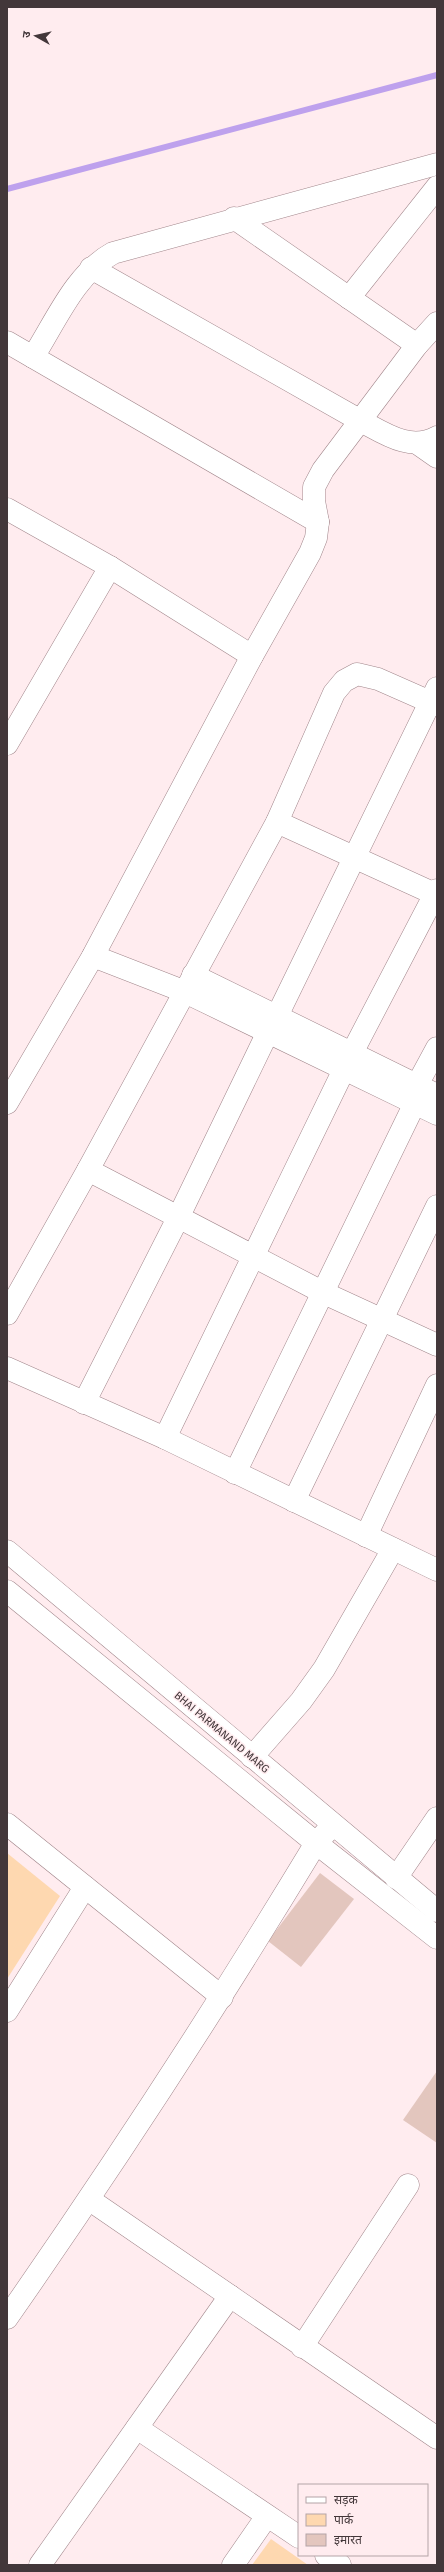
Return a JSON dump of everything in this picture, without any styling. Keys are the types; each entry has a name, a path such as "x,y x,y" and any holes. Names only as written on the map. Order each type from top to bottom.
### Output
{"street":[{"path":"33,357 83,277 91,268 113,253 234,218 437,164"},
{"path":"349,298 437,187"},
{"path":"234,218 417,345"},
{"path":"91,268 361,421 401,441 427,440 437,457"},
{"path":"7,1103 93,956 252,656 310,553 316,538 318,522 314,501 314,486 323,470 417,345 437,323"},
{"path":"7,342 318,522"},
{"path":"7,509 110,567 252,656"},
{"path":"7,744 110,567"},
{"path":"7,1314 88,1170 188,983 277,822 334,693 344,681 357,674 378,679 435,698 272,1025 178,1218 84,1403"},
{"path":"165,1438 255,1257 348,1061 436,893 277,822"},
{"path":"93,956 188,983 416,1094 437,1114"},
{"path":"235,1473 324,1293 437,1048"},
{"path":"416,1094 437,1095"},
{"path":"88,1170 324,1293 437,1345"},
{"path":"294,1501 437,1206"},
{"path":"7,1368 165,1438 393,1549 435,1566"},
{"path":"366,1536 437,1385"},
{"path":"252,1757 301,1700 324,1669 393,1549"},
{"name":"BHAI PARMANAND MARG","path":"7,1551 437,1911"},
{"path":"7,1591 316,1843 437,1938"},
{"path":"396,1878 437,1818"},
{"path":"7,1824 222,1997"},
{"path":"7,2318 90,2200 222,1997 316,1843 333,1825"},
{"path":"7,2011 85,1887"},
{"path":"302,2347 408,2184"},
{"path":"90,2200 302,2347 436,2434"},
{"path":"40,2565 230,2296"},
{"path":"137,2428 298,2536"},
{"path":"233,2565 267,2516"},
{"path":"327,2556 340,2565"}],"green space":[{"path":"7,1853 60,1896 7,1979"},
{"path":"271,2539 308,2565 252,2565"}],"building":[{"path":"320,1873 354,1899 301,1967 268,1941"},
{"path":"437,2071 437,2143 403,2120"}],"waterway":[{"path":"7,189 437,75"}]}
